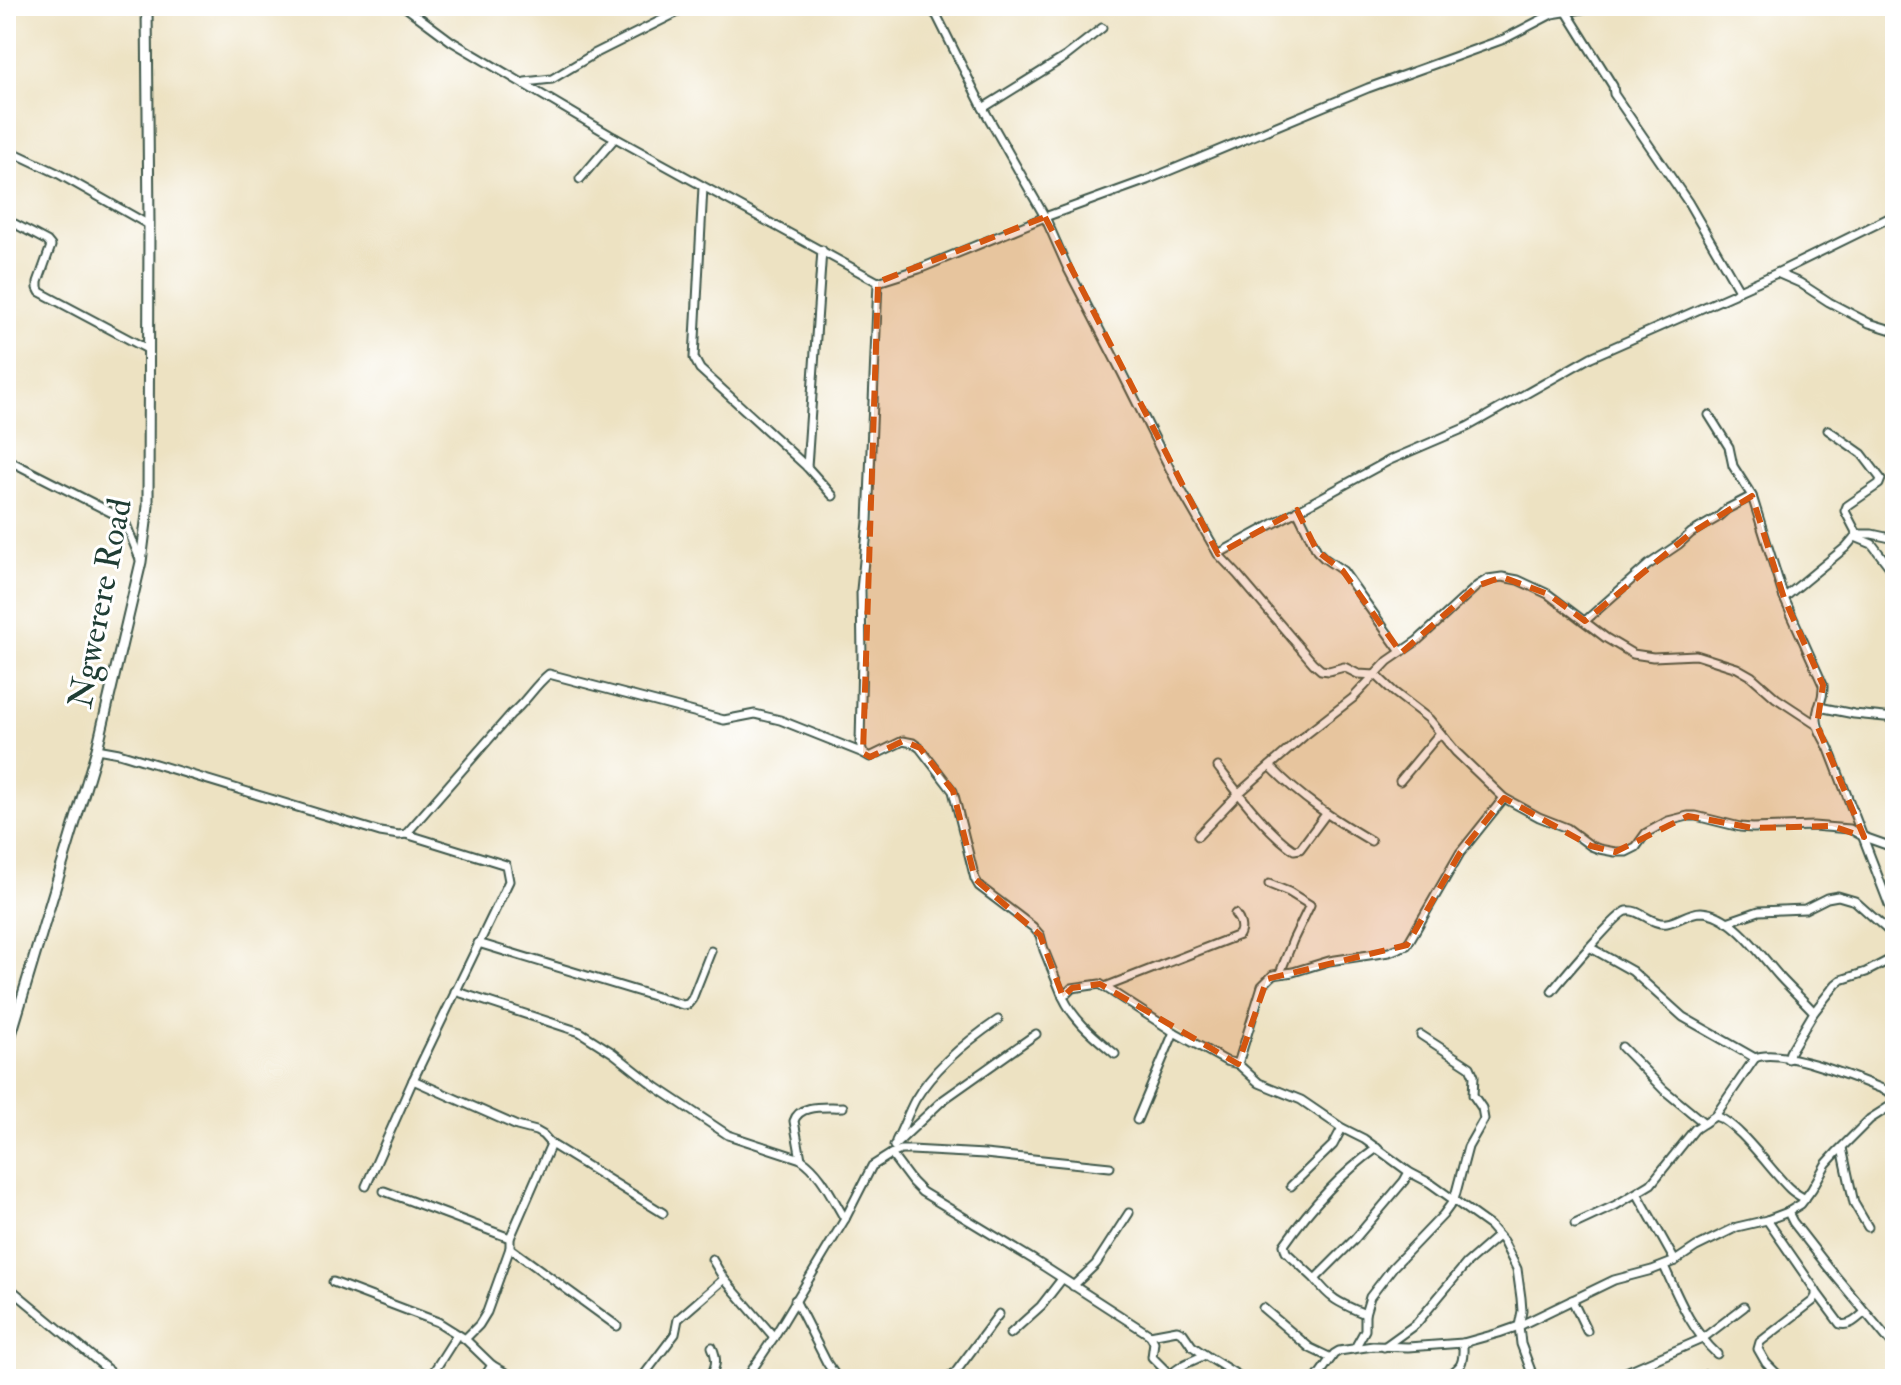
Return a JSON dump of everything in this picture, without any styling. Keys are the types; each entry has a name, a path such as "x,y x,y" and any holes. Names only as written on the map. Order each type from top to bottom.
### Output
{"main road":[{"name":"Ngwerere Road","path":"6,1051 97,749 141,562 148,506 147,6"}],"street":[{"path":"404,6 451,41 615,138 878,282 1147,180 1368,88 1504,39 1565,9 1601,6"},
{"path":"523,83 552,79 594,54 690,6"},
{"path":"948,6 933,10 983,108 1045,217 1068,269 1176,481 1218,554 1313,663 1321,670 1344,667 1358,674 1376,675 1429,719 1456,752 1504,798 1567,828 1591,846 1626,852 1636,847 1646,833 1668,821 1696,816 1753,828 1832,826 1850,829 1895,848"},
{"path":"1565,9 1613,86 1614,94 1688,202 1739,290"},
{"path":"983,108 1065,57 1102,28"},
{"path":"580,179 615,138"},
{"path":"6,149 57,173 149,225"},
{"path":"703,187 694,358 700,369 807,467 833,496"},
{"path":"1218,554 1390,460 1467,427 1591,357 1734,294 1895,215"},
{"path":"15,224 51,246 38,282 40,292 149,350"},
{"path":"807,467 822,250"},
{"path":"1777,273 1869,323 1895,331"},
{"path":"863,753 860,742 861,590 868,522 878,282"},
{"path":"1709,415 1729,447 1733,466 1752,496 1784,598 1823,685 1817,725 1894,918 1894,938"},
{"path":"1828,430 1862,454 1881,479 1879,484 1847,506 1845,511 1856,536 1872,544 1895,574"},
{"path":"6,459 120,517 126,524 141,562"},
{"path":"1585,621 1648,565 1727,509 1752,496"},
{"path":"1297,510 1317,551 1343,571 1401,652"},
{"path":"1784,598 1856,536 1872,534 1895,539"},
{"path":"1198,836 1239,793 1353,698 1388,661 1417,641 1488,579 1502,577 1518,580 1548,594 1619,646 1643,657 1696,655 1737,668 1817,725"},
{"path":"406,834 522,705 536,684 549,674 724,720 755,714 780,720 870,757 903,741 913,743 953,791 979,886 1040,935 1069,1010 1115,1054"},
{"path":"1819,707 1895,718"},
{"path":"1400,781 1440,733"},
{"path":"97,749 380,832 406,834 506,865 509,881 413,1080 366,1186"},
{"path":"1270,766 1301,796 1371,841"},
{"path":"1218,767 1283,843 1294,850 1300,849 1326,814"},
{"path":"1238,1064 1262,986 1267,979 1329,961 1389,952 1407,945 1460,853 1504,798"},
{"path":"1269,884 1310,905 1280,973"},
{"path":"1727,922 1759,911 1805,909 1838,896 1855,901 1894,938"},
{"path":"1552,991 1582,954 1623,912 1632,911 1666,924 1700,912 1714,915 1744,935 1814,1012"},
{"path":"1105,987 1239,935 1240,920 1235,914"},
{"path":"478,943 683,1005 692,999 711,951"},
{"path":"1591,948 1632,971 1683,1017 1755,1058"},
{"path":"1788,1059 1814,1012 1841,980 1866,972 1895,957"},
{"path":"1063,997 1072,988 1100,984 1174,1032 1226,1061 1238,1064 1259,1083 1301,1100 1364,1139 1490,1226 1503,1241 1517,1269 1522,1311 1519,1326 1521,1344 1534,1379"},
{"path":"455,991 580,1032 728,1135 801,1159 817,1174 845,1219"},
{"path":"892,1150 911,1108 928,1083 969,1040 998,1020"},
{"path":"1137,1120 1174,1032"},
{"path":"746,1379 845,1219 872,1166 943,1100 1036,1034"},
{"path":"1355,1348 1365,1330 1370,1297 1454,1200 1468,1147 1484,1114 1473,1095 1474,1076 1470,1067 1421,1035"},
{"path":"1622,1047 1664,1090 1704,1123"},
{"path":"1575,1224 1651,1184 1695,1129 1715,1116 1755,1058 1788,1059 1834,1070 1895,1094"},
{"path":"413,1080 517,1126 536,1131 551,1144 663,1213"},
{"path":"1316,1379 1339,1351 1463,1343 1519,1326 1614,1280 1664,1266 1737,1227 1788,1212 1801,1204 1826,1164 1870,1119 1895,1103"},
{"path":"801,1159 795,1116 808,1109 843,1107"},
{"path":"1715,1116 1749,1143 1791,1191 1805,1199"},
{"path":"1291,1186 1333,1145 1342,1128"},
{"path":"429,1379 461,1337 479,1325 487,1312 510,1248 510,1238 551,1144"},
{"path":"1365,1314 1329,1296 1286,1252 1284,1245 1316,1206 1377,1148"},
{"path":"1842,1148 1854,1203 1868,1227"},
{"path":"892,1150 985,1154 1110,1167"},
{"path":"892,1150 922,1192 1150,1335 1154,1342 1152,1357 1171,1377 1185,1364 1205,1355"},
{"path":"1315,1279 1354,1240 1409,1172"},
{"path":"384,1191 510,1238"},
{"path":"1637,1193 1675,1261"},
{"path":"1788,1212 1865,1312 1894,1343"},
{"path":"1073,1286 1096,1264 1129,1213"},
{"path":"1767,1220 1840,1324 1851,1323 1865,1312"},
{"path":"1384,1347 1416,1324 1466,1264 1498,1236"},
{"path":"510,1248 617,1326"},
{"path":"712,1259 724,1279 774,1337"},
{"path":"1664,1266 1685,1313 1702,1339 1717,1354"},
{"path":"641,1379 675,1334 678,1319 724,1279"},
{"path":"1010,1334 1041,1306 1062,1279"},
{"path":"333,1282 438,1322 461,1337 492,1365 516,1379"},
{"path":"6,1285 119,1379"},
{"path":"1776,1378 1758,1349 1760,1342 1813,1301 1816,1291"},
{"path":"795,1300 838,1379"},
{"path":"1572,1300 1587,1331"},
{"path":"1597,1379 1623,1377 1702,1339 1744,1307"},
{"path":"1263,1308 1310,1348 1331,1358"},
{"path":"947,1379 955,1373 999,1314"},
{"path":"1150,1335 1177,1330 1192,1346 1244,1379"},
{"path":"1443,1379 1462,1364 1463,1343"},
{"path":"709,1379 716,1365 712,1347"},
{"path":"483,1379 492,1365"},
{"path":"312,1376 323,1379"}],"highlighted area":[{"path":"1045,217 1218,554 1297,510 1317,551 1343,571 1401,653 1477,586 1502,577 1548,594 1585,621 1691,533 1752,496 1784,598 1823,685 1817,725 1864,837 1832,826 1753,828 1688,816 1615,852 1591,846 1504,798 1460,853 1407,945 1267,979 1238,1064 1100,984 1072,988 1063,997 1040,935 975,879 953,791 920,748 903,741 870,757 863,753 878,282"}]}
